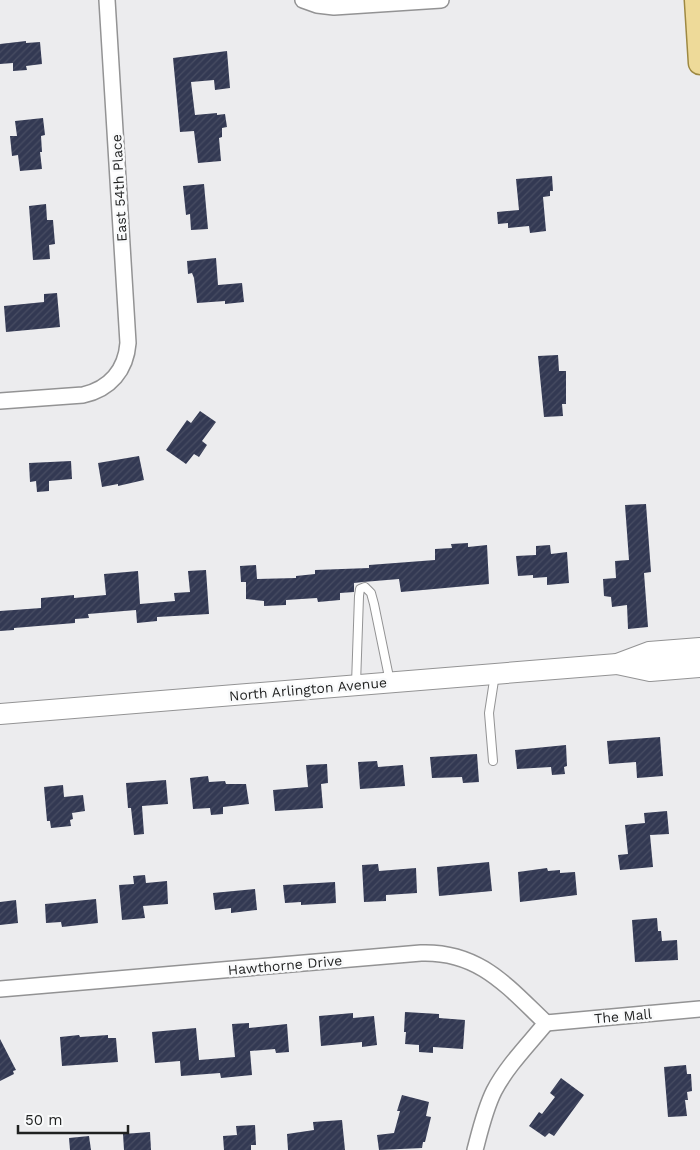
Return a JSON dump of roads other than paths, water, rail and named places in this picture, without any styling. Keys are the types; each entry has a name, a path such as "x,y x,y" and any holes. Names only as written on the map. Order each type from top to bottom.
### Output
{"main road":[{"path":"696,0 700,63"},
{"name":"North Arlington Avenue","path":"0,714 617,664 649,652 700,648"},
{"name":"North Arlington Avenue","path":"617,664 650,671 700,667"}],"street":[{"name":"East 54th Place","path":"0,401 88,394 102,388 118,374 125,361 128,344 107,0"},
{"path":"303,0 324,7 334,8 441,0"},
{"name":"Hawthorne Drive","path":"0,989 411,954 442,954 468,960 487,969 498,977 546,1023"},
{"name":"The Mall","path":"546,1023 700,1009"},
{"path":"474,1150 489,1102 495,1090 506,1072 546,1023"}],"lane":[{"path":"356,686 359,596 360,589 365,588 371,594 374,604 391,683"},
{"path":"493,761 490,713 495,674"}]}
